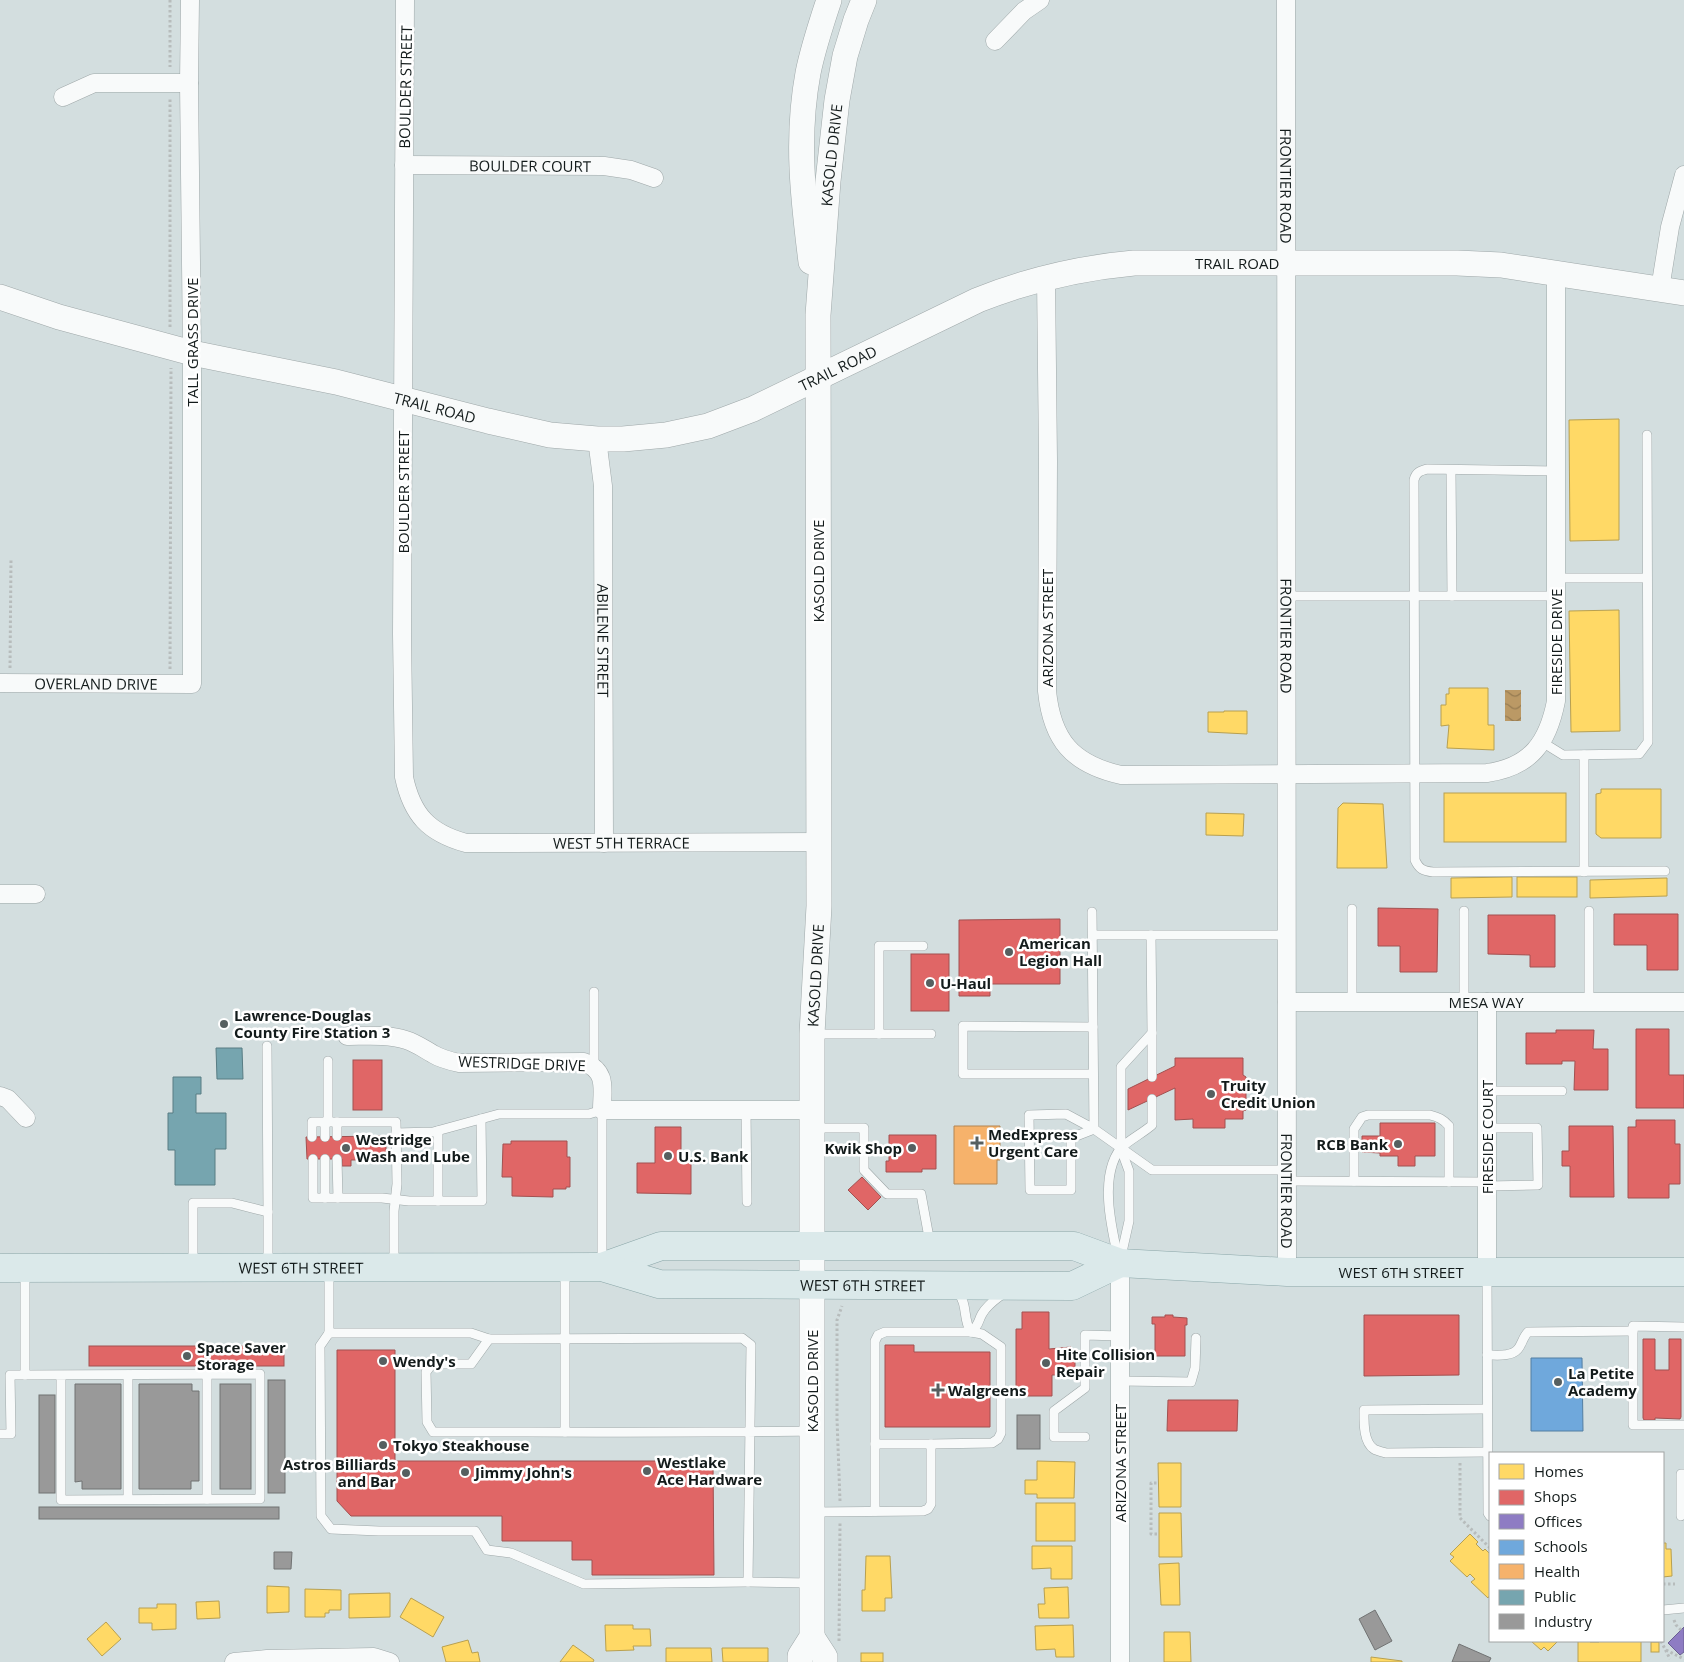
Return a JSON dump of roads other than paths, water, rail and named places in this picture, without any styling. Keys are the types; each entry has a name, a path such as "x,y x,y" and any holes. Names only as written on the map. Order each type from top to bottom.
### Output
{"main road":[{"name":"KASOLD DRIVE","path":"818,314 803,195 802,131 808,72 829,0"},
{"name":"KASOLD DRIVE","path":"800,1662 800,1656 812,1637 812,1034 818,906 818,314 828,181 837,100 845,56 864,0"},
{"name":"TRAIL ROAD","path":"0,297 59,317 192,353 336,382 488,421 550,435 623,439 666,435 708,426 754,409 978,300 1046,277 1097,266 1134,262 1457,262 1502,265 1684,293"},
{"name":"WEST 6TH STREET","path":"602,1267 661,1246 1074,1246 1120,1264 1287,1272 1684,1272"},
{"name":"WEST 6TH STREET","path":"12,1268 602,1267 659,1284 1072,1286 1120,1264"},
{"path":"812,1637 825,1657 832,1654"}],"street":[{"name":"TALL GRASS DRIVE","path":"190,0 188,83 192,353 192,684"},
{"name":"BOULDER STREET","path":"406,0 402,634 404,777 408,794 415,810 429,826"},
{"path":"995,41 1024,12 1040,0"},
{"name":"FRONTIER ROAD","path":"1286,0 1287,1272"},
{"path":"63,98 94,83 188,83"},
{"name":"BOULDER COURT","path":"404,165 604,166 631,170 654,178"},
{"path":"1660,290 1670,227 1684,175"},
{"name":"FIRESIDE DRIVE","path":"1286,774 1487,773 1502,771 1520,763 1531,755 1542,742 1552,720 1556,701 1556,273"},
{"name":"ARIZONA STREET","path":"1046,277 1048,461 1047,691 1049,709 1055,729 1066,747 1079,758 1097,768 1120,775 1286,774"},
{"name":"ABILENE STREET","path":"597,439 602,486 604,843"},
{"name":"OVERLAND DRIVE","path":"5,683 192,684"},
{"name":"WEST 5TH TERRACE","path":"429,826 449,838 466,843 818,842"},
{"path":"0,894 36,894"},
{"name":"MESA WAY","path":"1286,1002 1684,1002"},
{"name":"FIRESIDE COURT","path":"1487,1002 1487,1272"},
{"name":"WESTRIDGE DRIVE","path":"347,1036 379,1036 405,1040 433,1054 459,1063 584,1062 594,1066 602,1078 602,1110"},
{"path":"0,1096 8,1099 26,1118"},
{"path":"602,1110 746,1110 812,1119"},
{"name":"ARIZONA STREET","path":"1120,1264 1120,1662"},
{"path":"234,1662 267,1659 355,1658 374,1658 390,1662"}],"lane":[{"path":"1542,742 1563,755 1639,754 1648,742 1647,435"},
{"path":"1556,470 1428,470 1420,471 1416,474 1414,480 1415,860 1418,867 1425,871 1665,871"},
{"path":"1451,470 1452,596"},
{"path":"1556,578 1648,578"},
{"path":"1286,596 1556,596"},
{"path":"1584,754 1584,872"},
{"path":"1352,910 1352,1002"},
{"path":"1464,911 1464,1002"},
{"path":"1589,911 1590,1002"},
{"path":"1092,912 1094,1129"},
{"path":"1093,935 1286,935"},
{"path":"1151,935 1152,1077"},
{"path":"879,1034 879,946 923,946"},
{"path":"594,992 594,1066"},
{"path":"1093,1027 964,1026 963,1064 963,1074 1093,1074"},
{"path":"1120,1264 1129,1221 1129,1171 1121,1148 1121,1067 1152,1033"},
{"path":"812,1034 930,1034"},
{"path":"267,1046 268,1268"},
{"path":"325,1137 330,1122 328,1061"},
{"path":"1487,1091 1562,1091"},
{"path":"1120,1264 1110,1216 1110,1171 1121,1148 1152,1125 1152,1099"},
{"path":"396,1133 438,1131 499,1114 588,1114 602,1110 602,1267"},
{"path":"746,1110 747,1202"},
{"path":"1094,1129 1071,1138 1072,1190 1030,1190 1029,1114 1066,1114 1094,1129 1152,1170 1287,1175 1354,1181 1538,1185 1537,1128 1487,1128"},
{"path":"1354,1181 1354,1129 1362,1117 1368,1115 1430,1115 1437,1116 1448,1126 1449,1182"},
{"path":"313,1160 313,1198 482,1201 481,1119"},
{"path":"812,1119 864,1128 864,1170 887,1194 921,1194 930,1246"},
{"path":"312,1137 312,1122 396,1122 397,1184 394,1268"},
{"path":"330,1122 337,1136"},
{"path":"438,1131 438,1201"},
{"path":"325,1160 325,1198"},
{"path":"337,1160 338,1198"},
{"path":"193,1268 193,1203 232,1203 268,1212"},
{"path":"564,1267 565,1432"},
{"path":"12,1268 25,1375"},
{"path":"329,1268 329,1333 320,1346 321,1516 331,1529 475,1531 487,1550 511,1553 584,1584 812,1583"},
{"path":"1487,1272 1489,1514"},
{"path":"952,1286 964,1299 966,1307 965,1324 971,1332"},
{"path":"971,1332 979,1324 980,1316 993,1301 1014,1286"},
{"path":"1684,1327 1633,1326 1633,1425 1684,1425"},
{"path":"1487,1356 1508,1355 1517,1350 1528,1332 1633,1331"},
{"path":"875,1444 992,1444 1001,1433 1001,1347 982,1334 971,1332 885,1332 878,1334 875,1341 875,1444 875,1511"},
{"path":"329,1333 471,1333 489,1339 742,1338 751,1345 748,1582"},
{"path":"1086,1438 1054,1438 1054,1410 1085,1388 1085,1335 1120,1336"},
{"path":"1120,1381 1191,1382 1195,1368 1196,1338"},
{"path":"489,1339 471,1364 432,1364 426,1372 427,1422 433,1432 812,1432"},
{"path":"0,1434 11,1434 10,1375 61,1374 260,1374 260,1499 61,1500 61,1374"},
{"path":"128,1374 128,1499"},
{"path":"207,1374 207,1499"},
{"path":"1487,1409 1364,1410 1364,1429 1368,1441 1374,1449 1386,1453 1487,1452"},
{"path":"812,1512 923,1511 930,1504 930,1444"},
{"path":"1681,1516 1681,1474 1684,1474"},
{"path":"1664,1610 1684,1608"}],"water":[{"path":"1505,690 1521,690 1521,721 1505,721"}],"place":[{"name":"American Legion Hall","path":"1009,952"},
{"name":"U-Haul","path":"930,983"},
{"name":"Lawrence-Douglas County Fire Station 3","path":"224,1024"},
{"name":"Truity Credit Union","path":"1211,1094"},
{"name":"MedExpress Urgent Care","path":"977,1143"},
{"name":"RCB Bank","path":"1398,1144"},
{"name":"Westridge Wash and Lube","path":"346,1148"},
{"name":"Kwik Shop","path":"912,1148"},
{"name":"U.S. Bank","path":"668,1156"},
{"name":"Space Saver Storage","path":"187,1356"},
{"name":"Wendy's","path":"383,1361"},
{"name":"Hite Collision Repair","path":"1046,1363"},
{"name":"La Petite Academy","path":"1558,1382"},
{"name":"Walgreens","path":"938,1390"},
{"name":"Tokyo Steakhouse","path":"383,1445"},
{"name":"Westlake Ace Hardware","path":"647,1471"},
{"name":"Jimmy John's","path":"465,1472"},
{"name":"Astros Billiards and Bar","path":"406,1473"}]}
